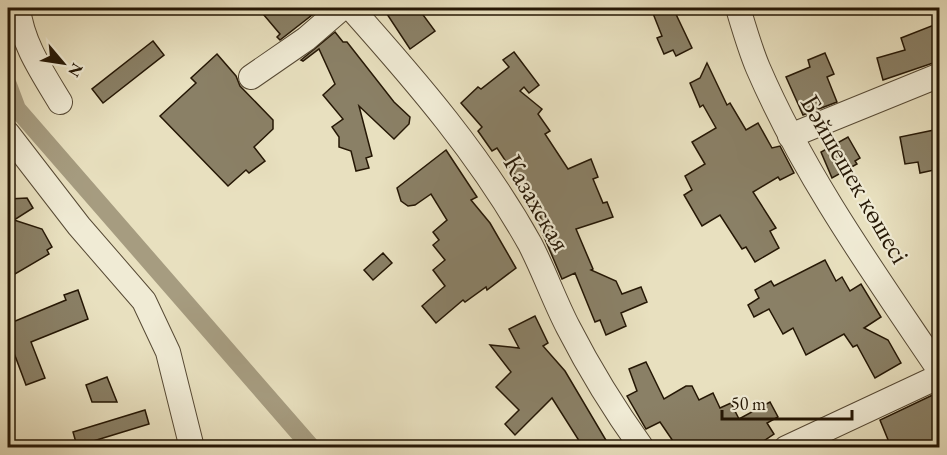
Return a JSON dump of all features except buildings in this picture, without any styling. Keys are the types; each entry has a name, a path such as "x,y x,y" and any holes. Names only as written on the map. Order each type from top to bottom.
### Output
{"street":[{"path":"18,8 20,26 27,46 60,102"},
{"path":"251,76 306,39 342,8"},
{"name":"Казахская","path":"351,8 438,106 489,177 530,245 567,325 605,397 642,447"},
{"name":"Бәйшешек көшесі","path":"738,8 758,67 790,136 841,224 939,371"},
{"path":"790,136 939,75"},
{"path":"8,134 79,226 144,301 168,352 192,447"},
{"path":"786,447 939,376"}],"waterway":[{"path":"8,85 17,109 312,448"}]}
